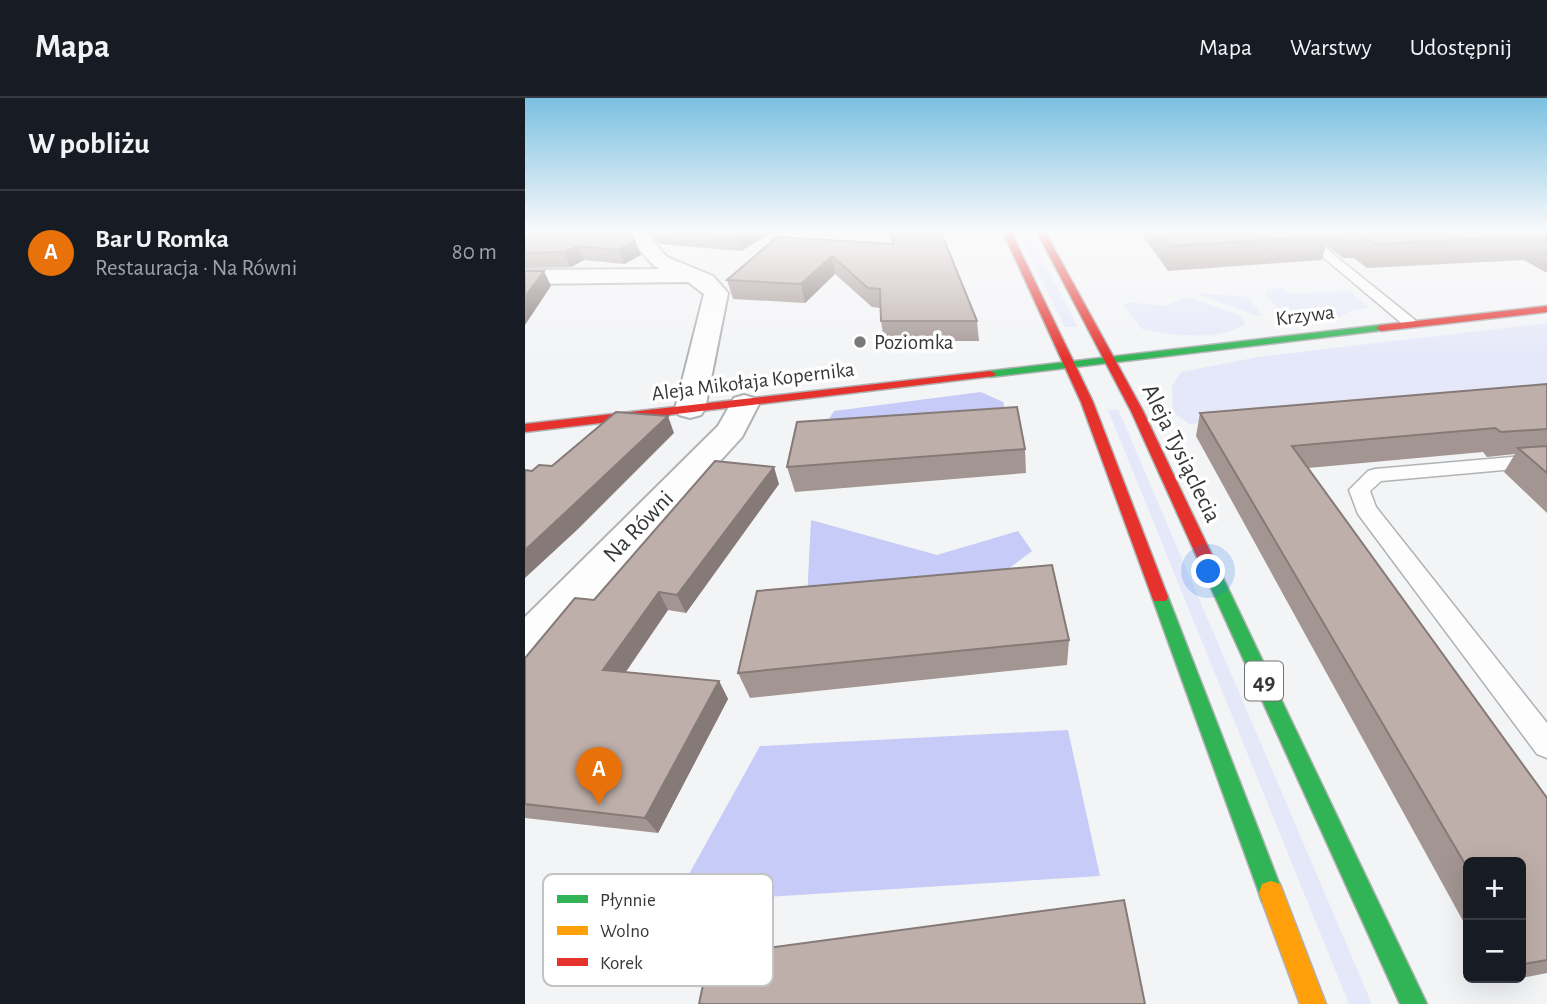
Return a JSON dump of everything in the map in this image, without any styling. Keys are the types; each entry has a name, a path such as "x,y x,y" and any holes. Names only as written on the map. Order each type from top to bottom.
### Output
{"main road":[{"path":"1027,274 1070,364 1314,1004"},
{"name":"Aleja Tysiąclecia","path":"1063,274 1175,490 1414,1004"},
{"name":"Krzywa","path":"1070,364 1547,309"},
{"name":"Aleja Mikołaja Kopernika","path":"525,428 1070,364"}],"street":[{"path":"525,277 690,275 705,281 716,293 691,409"},
{"name":"Na Równi","path":"525,645 731,430 744,404"}],"lane":[{"path":"1351,274 1410,323"},
{"path":"1547,460 1375,475 1359,490 1366,509 1547,745"}],"shaded area":[{"path":"1038,274 1050,274 1078,327 1065,327"},
{"path":"1282,288 1288,294 1350,291 1370,308 1353,310 1330,321 1292,322 1266,295 1266,292"},
{"path":"1196,293 1248,297 1262,316 1254,315"},
{"path":"1187,297 1240,315 1245,324 1234,330 1208,335 1167,333 1142,329 1123,305 1128,302 1164,306"},
{"path":"1547,323 1547,395 1189,424 1173,412 1172,386 1181,372 1258,357"},
{"path":"981,392 1003,402 1008,419 818,436 834,411"},
{"path":"1118,409 1372,1004 1349,1004 1108,410"},
{"path":"811,520 937,555 1018,531 1032,551 995,579 807,599"},
{"path":"1068,730 1100,876 773,897 773,874 689,874 760,746"}],"building":[{"path":"525,274 542,274 525,297"},
{"path":"734,274 812,274 801,284 727,280"},
{"path":"853,274 958,274 977,321 881,321 880,289 868,288"},
{"path":"1547,384 1547,429 1501,432 1495,428 1292,446 1547,798 1547,960 1526,964 1526,857 1463,857 1463,860 1200,413"},
{"path":"1017,407 1025,449 787,467 797,422"},
{"path":"616,412 668,416 525,550 525,470 532,471 539,465 552,466"},
{"path":"1547,446 1547,473 1518,448"},
{"path":"715,461 774,467 677,595 659,592 603,670 719,681 645,818 525,804 525,658 575,598 594,600"},
{"path":"1052,565 1069,640 738,673 757,591"},
{"path":"1124,900 1145,1004 699,1004 703,986 773,986 773,947"}],"traffic: fast":[{"path":"990,374 1381,328"},
{"path":"1204,555 1414,1004"},
{"path":"1160,597 1271,893"}],"traffic: slow":[{"path":"1271,893 1313,1004"}],"traffic: jam":[{"path":"1027,274 1087,402 1160,597"},
{"path":"1064,274 1137,411 1204,555"},
{"path":"1381,328 1547,309"},
{"path":"525,428 990,374"}],"place":[{"name":"Poziomka","path":"860,342"},
{"name":"Bar U Romka","path":"599,805"}]}
